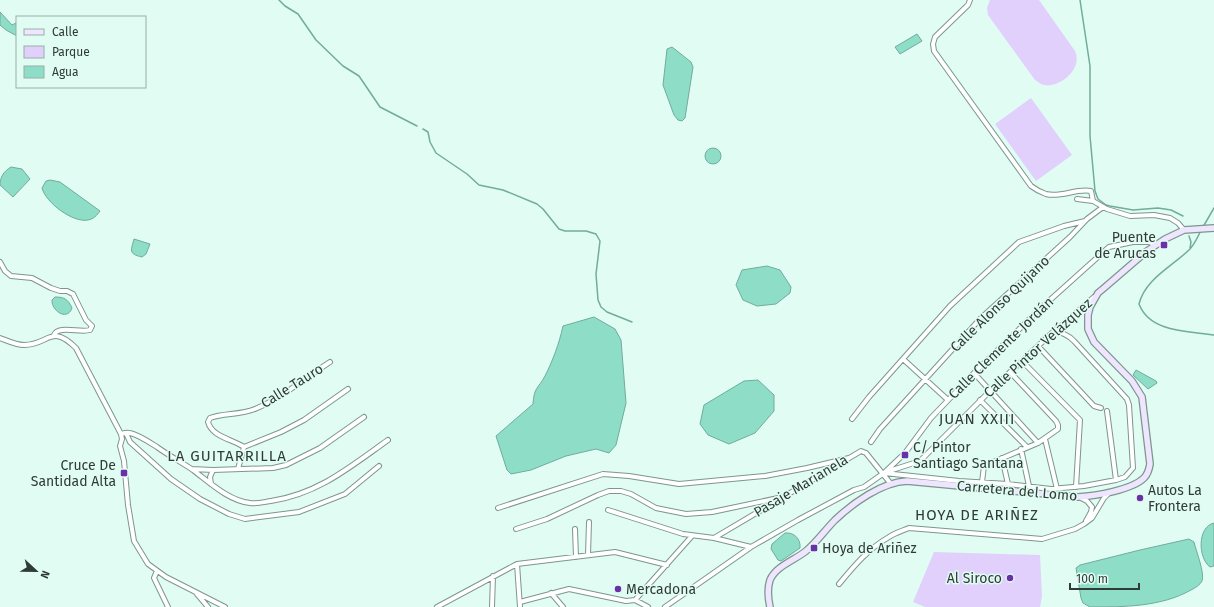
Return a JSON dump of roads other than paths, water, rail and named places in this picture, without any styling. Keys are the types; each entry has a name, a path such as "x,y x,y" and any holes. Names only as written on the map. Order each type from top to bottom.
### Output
{"main road":[{"name":"Carretera del Lomo","path":"770,607 768,596 770,580 776,572 800,556 834,520 846,510 869,494 891,484 907,481 1078,497 1096,495 1139,482 1148,474 1150,464 1142,397 1132,381 1094,342 1088,329 1088,315 1090,307 1098,294 1155,244 1184,230 1214,228"}],"street":[{"path":"970,0 968,5 935,37 933,44 934,51 1031,186 1046,194 1085,190 1091,191 1093,201"},
{"path":"1077,199 1093,201 1107,209 1130,216 1154,215 1170,218 1178,223 1184,230"},
{"name":"Calle Alonso Quijano","path":"870,442 880,429 980,319 1070,237 1085,221 1103,207"},
{"path":"852,419 869,397 950,306 1019,242 1064,226 1085,221"},
{"name":"Calle Clemente Jordán","path":"666,607 751,546 854,490 864,487 884,473 904,453 931,418 974,373 1040,309 1109,247 1133,242 1149,242 1155,244"},
{"path":"0,262 5,271 11,276 32,278 52,288 60,291 67,291 73,294 86,320 92,326 90,330 85,331 59,330 54,336"},
{"name":"Calle Pintor Velázquez","path":"884,473 922,459 980,400 1054,331 1062,326 1098,294"},
{"path":"884,473 1057,489 1125,478 1133,468 1129,406 1127,399 1074,341 1059,331 1054,331"},
{"path":"0,338 26,345 54,336 61,337 69,341 76,348 130,442 171,479 200,499 229,514 245,519 299,512 345,494 379,466"},
{"path":"1038,346 1094,406 1101,408"},
{"path":"903,359 948,400"},
{"path":"1022,361 1080,420 1076,487"},
{"name":"Calle Tauro","path":"244,447 220,436 209,427 208,422 210,418 254,409 283,395 330,362"},
{"path":"982,482 984,466 1038,443 1058,429 1056,421 1010,372"},
{"path":"974,373 1038,443"},
{"path":"238,469 244,447 281,432 304,420 348,389"},
{"path":"980,400 1027,448"},
{"path":"1107,411 1116,480"},
{"path":"192,469 213,470 272,468 286,465 320,448 364,417"},
{"path":"124,433 132,433 144,439 192,469 211,484 234,498 256,504 296,496 339,476 388,440"},
{"path":"124,433 120,446 124,461 128,505 134,541 148,564 195,593 225,607"},
{"path":"1045,439 1057,489"},
{"path":"1022,449 1029,486"},
{"name":"Pasaje Marianela","path":"714,538 862,451 866,453 884,473"},
{"path":"498,508 603,474 630,476 679,484 765,476 849,458"},
{"path":"1002,458 1008,484"},
{"path":"211,484 210,477 213,470"},
{"path":"884,473 891,484"},
{"path":"872,482 878,490"},
{"path":"864,487 869,494"},
{"path":"516,529 547,519 598,494 609,491 621,491 631,494 656,508 686,514 712,512 783,497"},
{"path":"839,584 862,557 874,546 890,536 909,528 1042,539 1075,529 1084,524 1092,518 1104,498 1112,491"},
{"path":"1078,497 1087,501 1092,507 1091,512 1084,524"},
{"path":"608,510 683,534 714,538 751,546"},
{"path":"588,555 589,522"},
{"path":"575,529 576,557"},
{"path":"635,600 692,536"},
{"path":"438,607 517,564 615,552 667,565"},
{"path":"517,564 520,607"},
{"path":"157,570 154,578 168,607"},
{"path":"492,607 493,576"},
{"path":"520,602 569,589 626,601 635,600 648,607"},
{"path":"195,593 208,607"},
{"path":"551,594 563,607"}],"water":[{"path":"0,12 12,25 16,23 16,35 6,30 0,25"},
{"path":"917,34 922,41 900,54 895,47"},
{"path":"672,47 691,62 693,67 685,118 682,121 678,120 674,115 663,85 667,49"},
{"path":"713,148 719,150 721,156 719,162 713,164 707,162 705,156 707,150"},
{"path":"11,167 22,169 30,179 13,197 0,185 3,174"},
{"path":"50,180 60,182 100,211 94,218 82,220 61,211 49,200 42,188 46,181"},
{"path":"134,239 150,244 146,254 142,257 134,254 132,251"},
{"path":"767,266 780,270 791,287 790,293 776,304 757,306 743,300 736,285 742,270"},
{"path":"55,297 61,297 69,302 72,308 70,312 63,314 57,311 52,304 52,300"},
{"path":"594,317 615,329 621,340 626,403 616,445 609,453 596,449 566,456 531,470 511,474 507,470 496,436 533,404 535,391 551,364 558,346 563,326"},
{"path":"1136,370 1157,383 1148,389 1133,375"},
{"path":"758,380 774,395 774,411 755,433 729,444 708,435 700,424 704,405 744,381"},
{"path":"1214,523 1214,566 1210,567 1203,557 1201,543 1205,530 1208,526"},
{"path":"785,533 794,535 798,539 800,548 781,561 778,560 771,549 772,544"},
{"path":"1189,539 1194,542 1200,562 1203,577 1199,585 1179,596 1155,603 1115,607 1090,607 1083,603 1076,568 1080,565"}],"waterway":[{"path":"279,0 285,6 298,14 316,40 343,66 359,76 380,107 417,126"},
{"path":"1080,0 1090,66 1090,136 1095,191 1098,199 1110,206 1133,210 1158,208 1171,210 1183,216"},
{"path":"423,129 428,132 430,142 436,153 467,174 479,185 503,190 537,204 543,209 559,229 565,231 586,231 596,234 600,241 596,274 598,300 601,307 607,312 632,322"},
{"path":"1203,227 1214,208"},
{"path":"1201,230 1190,249 1153,280 1147,287 1139,304 1144,313 1152,321 1161,325 1171,329 1214,335"},
{"path":"1189,236 1191,242 1190,248"}],"place":[{"name":"Puente de Arucas","path":"1164,245"},
{"name":"C/ Pintor Santiago Santana","path":"905,455"},
{"name":"Cruce De Santidad Alta","path":"124,473"},
{"name":"Autos La Frontera","path":"1140,498"},
{"name":"Hoya de Ariñez","path":"814,548"},
{"name":"Al Siroco","path":"1010,578"},
{"name":"Mercadona","path":"618,589"}],"district":[{"name":"JUAN XXIII","path":"977,419"},
{"name":"LA GUITARRILLA","path":"227,456"},
{"name":"HOYA DE ARIÑEZ","path":"977,515"}]}
